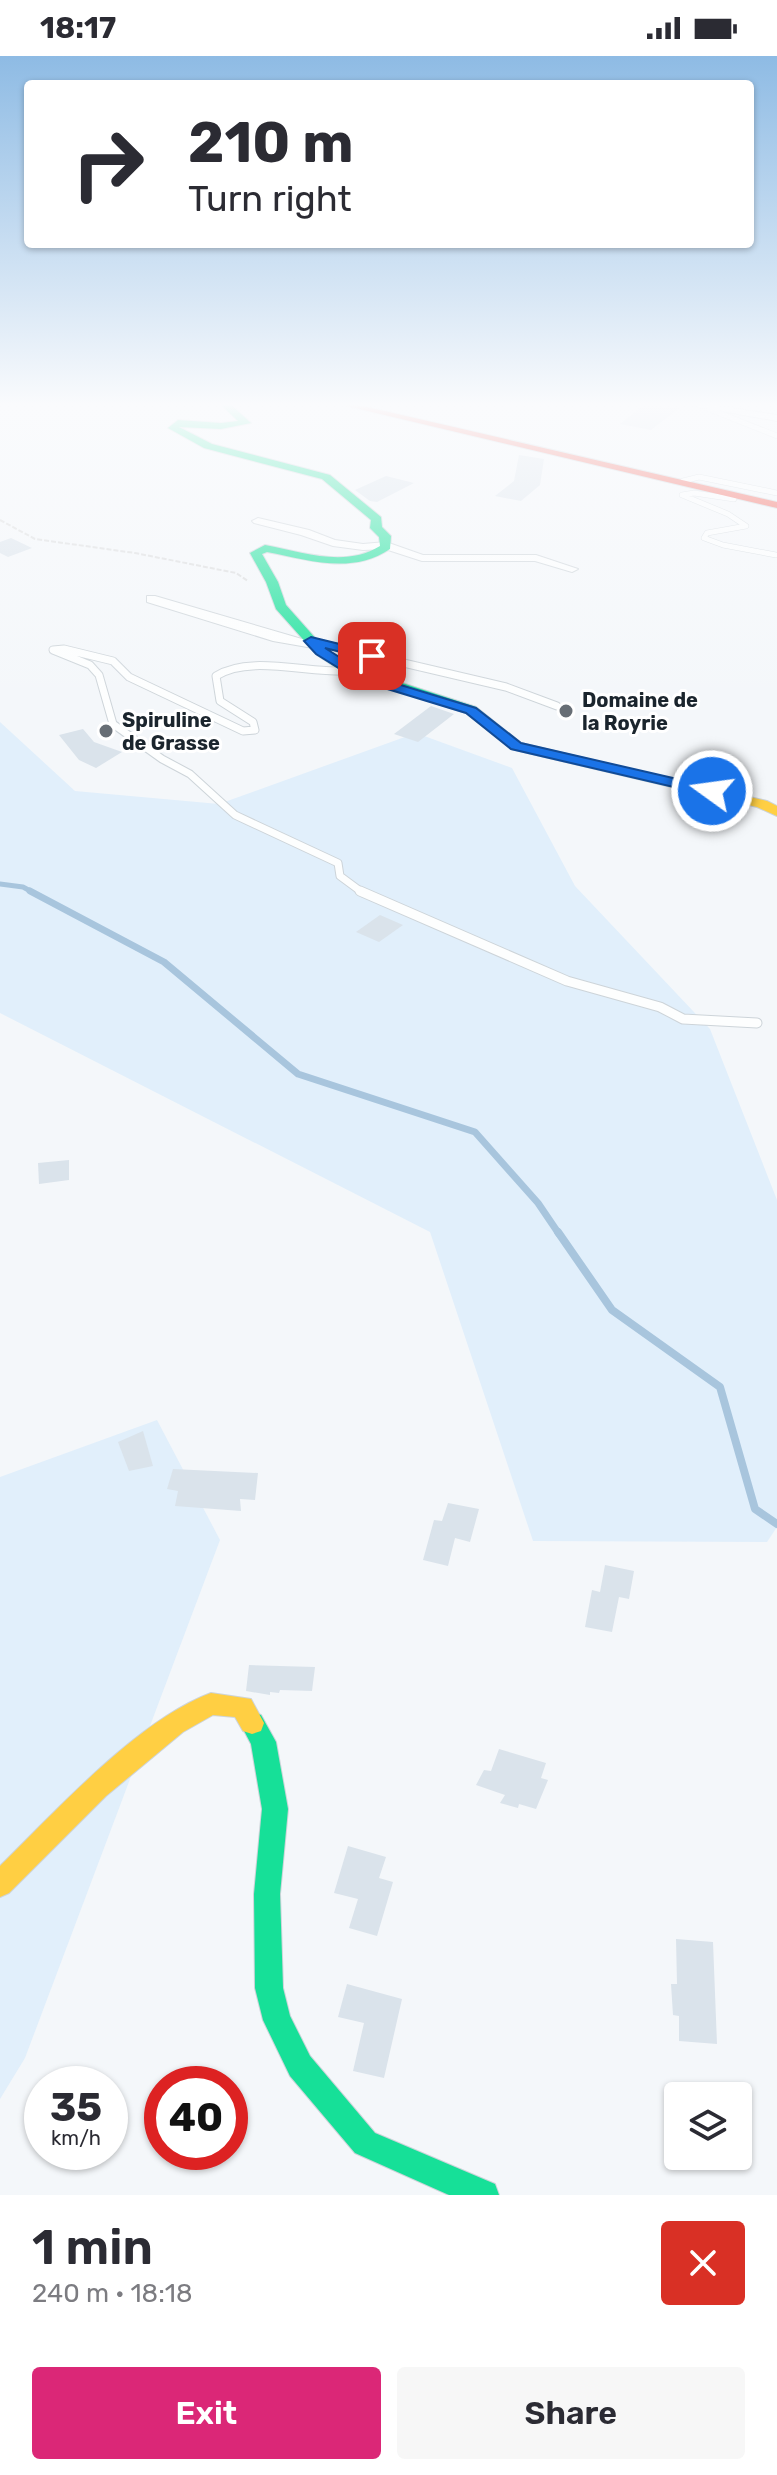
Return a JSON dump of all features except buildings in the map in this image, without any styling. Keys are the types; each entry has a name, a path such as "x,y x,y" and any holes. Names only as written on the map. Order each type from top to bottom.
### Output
{"street":[{"path":"357,503 377,519 376,528 385,536 386,545 380,556 352,562 265,548 256,553 272,582 280,606 312,643 351,671 471,710 516,746 748,800 777,812"},
{"path":"258,521 305,532 333,543 363,547 386,545 422,558 536,558 572,569"},
{"path":"151,599 277,638 312,643"},
{"path":"0,1884 97,1788 174,1724 211,1704 242,1707 263,1742 275,1809 267,1894 269,1988 277,2020 300,2066 365,2143 484,2195"}],"lane":[{"path":"701,503 728,514 746,526 707,533 704,538 723,545 776,555"},
{"path":"312,643 506,687 557,706"},
{"path":"351,671 315,673 242,665 224,668 216,676 220,701 253,722 255,730 243,731 129,677 113,661 64,649 53,650 90,665 99,675 113,724 162,759 190,774 235,815 338,863 340,876 362,892 567,981 660,1007 683,1019 757,1023"}],"path":[{"path":"0,520 35,539 236,573 249,581"}],"shaded area":[{"path":"0,722 75,791 219,804 416,733 512,768 575,886 710,1029 777,1200 777,1527 767,1542 533,1541 430,1232 0,1013"},
{"path":"157,1420 220,1540 25,2058 0,2099 0,1477"}],"waterway":[{"path":"0,884 23,887 34,893"},
{"path":"30,891 164,962 298,1074 475,1132 538,1203 559,1234"},
{"path":"558,1232 612,1310 720,1387 755,1509 777,1524"}],"traffic: fast":[{"path":"357,503 377,519 376,528 385,536 386,547 373,555 343,561 265,548 256,553 272,582 280,606 321,652 351,671 471,710 516,746 680,785"},
{"path":"252,1723 263,1742 275,1809 267,1894 269,1988 277,2020 300,2066 365,2143 484,2195"}],"traffic: slow":[{"path":"680,785 762,804 777,812"},
{"path":"0,1884 97,1788 174,1724 211,1704 242,1707 252,1723"}],"traffic: jam":[{"path":"768,503 777,505"}],"place":[{"name":"Domaine de la Royrie","path":"566,711"},
{"name":"Spiruline de Grasse","path":"106,731"}],"route":[{"path":"372,656 311,641 321,652 363,677 471,710 516,746 712,791"}]}
